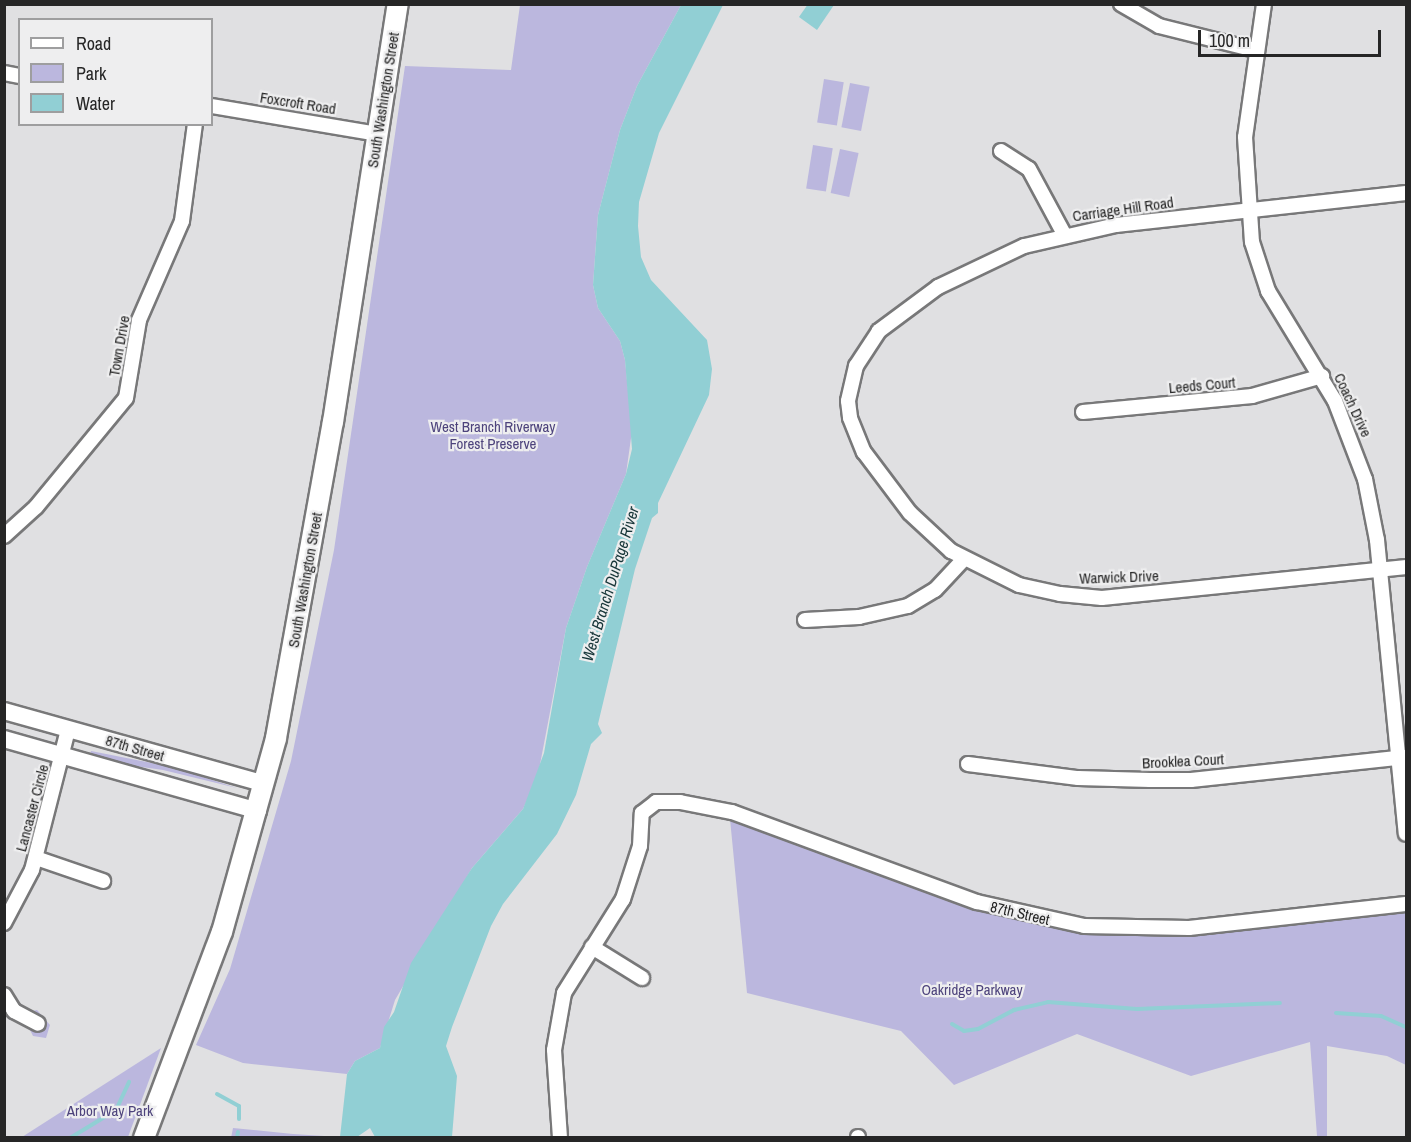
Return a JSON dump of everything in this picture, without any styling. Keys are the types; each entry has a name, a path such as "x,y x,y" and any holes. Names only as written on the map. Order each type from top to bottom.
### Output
{"main road":[{"name":"South Washington Street","path":"144,1137 222,932 265,784 300,612 398,4"}],"street":[{"path":"1121,4 1159,26 1255,50"},
{"name":"Coach Drive","path":"1264,4 1255,50 1245,137 1248,210 1252,242 1268,291 1322,376 1345,422 1365,479 1380,570 1403,757 1407,834"},
{"name":"Foxcroft Road","path":"213,106 378,134"},
{"name":"Town Drive","path":"4,536 36,507 126,398 139,320 182,221 195,126"},
{"path":"1001,151 1029,169 1064,234"},
{"name":"Carriage Hill Road","path":"872,339 903,311 966,271 1064,234 1248,210 1407,193"},
{"name":"Warwick Drive","path":"872,339 856,366 849,387 849,410 857,437 909,513 964,559 1019,585 1060,594 1102,598 1407,567"},
{"name":"Leeds Court","path":"1083,412 1252,396 1322,376"},
{"path":"805,620 860,617 908,606 934,590 964,559"},
{"name":"87th Street","path":"4,711 265,784"},
{"name":"Lancaster Circle","path":"4,923 23,892 36,858 68,730"},
{"name":"87th Street","path":"4,739 258,811"},
{"name":"Brooklea Court","path":"968,764 1078,778 1191,780 1403,757"},
{"name":"87th Street","path":"592,947 630,884 639,846 642,813 649,805 667,801 732,812 977,902 1084,926 1189,928 1407,904"},
{"path":"36,858 103,881"},
{"path":"560,1137 555,1027 568,984 592,947 642,978"},
{"path":"4,995 14,1011 38,1024"}],"green space":[{"name":"West Branch Riverway Forest Preserve","path":"520,5 681,5 637,86 620,130 598,215 593,285 598,308 620,341 625,360 632,431 626,474 587,567 566,628 538,775 523,809 472,868 395,1000 380,1048 355,1061 347,1074 243,1063 196,1045 230,969 291,761 334,550 405,66 511,70"},
{"path":"824,79 844,82 837,126 817,122"},
{"path":"850,83 870,87 861,131 841,127"},
{"path":"813,145 833,148 826,192 806,188"},
{"path":"840,149 859,153 849,197 831,193"},
{"path":"91,751 172,767 237,788 163,770 121,764 90,755"},
{"name":"Oakridge Parkway","path":"730,819 981,910 1074,930 1194,933 1406,910 1406,1065 1387,1056 1327,1046 1327,1136 1317,1136 1310,1042 1191,1076 1077,1034 954,1085 901,1031 747,993"},
{"path":"37,1010 50,1025 46,1038 33,1036 26,1022 28,1012"},
{"name":"Arbor Way Park","path":"161,1048 128,1137 22,1137"},
{"path":"233,1128 293,1134 340,1137 231,1138"}],"water":[{"path":"808,4 834,5 817,30 799,17"},
{"name":"West Branch DuPage River","path":"681,5 723,5 659,133 639,202 638,226 641,257 651,280 707,340 712,369 709,395 658,503 658,513 652,518 635,569 598,724 602,733 591,744 576,795 557,834 503,904 491,926 452,1027 446,1046 457,1076 452,1137 375,1137 370,1128 357,1137 340,1137 347,1074 355,1061 380,1048 384,1027 394,1012 411,963 472,868 523,809 544,753 566,628 587,567 626,474 632,449 625,360 620,341 598,308 593,285 598,215 620,130 637,86"}],"waterway":[{"path":"952,1024 964,1031 978,1029 1014,1010 1048,1002 1137,1009 1280,1003"},
{"path":"1336,1013 1381,1016 1406,1027"},
{"path":"70,1138 116,1110 129,1082"},
{"path":"217,1094 239,1106 239,1119"},
{"path":"237,1138 238,1132"}]}
